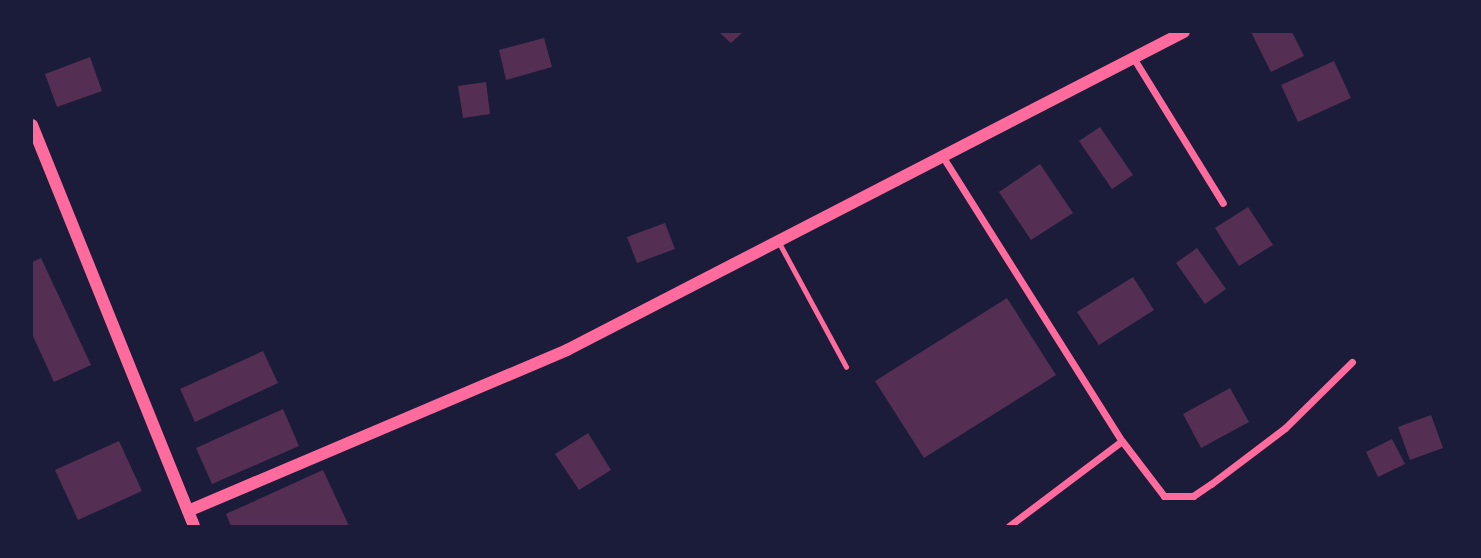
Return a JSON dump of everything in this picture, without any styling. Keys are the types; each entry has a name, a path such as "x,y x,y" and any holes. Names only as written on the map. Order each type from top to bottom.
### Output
{"street":[{"path":"188,511 567,349 778,241 940,152 1134,59 1184,32"},
{"path":"1134,59 1223,203"},
{"path":"32,125 194,527"},
{"path":"940,152 1154,489 1175,499 1193,496 1284,428 1352,362"},
{"path":"1009,527 1122,442"}],"lane":[{"path":"778,241 846,367"}],"building":[{"path":"719,32 743,32 731,43"},
{"path":"1251,32 1292,32 1304,56 1271,72"},
{"path":"544,38 552,67 506,80 499,50"},
{"path":"90,57 102,91 57,107 45,74"},
{"path":"1334,61 1351,98 1298,122 1281,85"},
{"path":"486,82 490,114 463,118 458,86"},
{"path":"1100,127 1133,175 1112,189 1079,141"},
{"path":"1040,164 1073,213 1031,240 999,192"},
{"path":"1248,207 1273,245 1239,266 1215,228"},
{"path":"665,223 675,249 637,263 627,237"},
{"path":"1197,248 1226,289 1205,304 1176,263"},
{"path":"41,258 91,365 54,382 32,334 32,262"},
{"path":"1133,277 1154,310 1099,345 1077,312"},
{"path":"1007,298 1056,375 924,458 875,381"},
{"path":"263,351 278,383 195,422 180,389"},
{"path":"1230,388 1249,422 1201,448 1183,414"},
{"path":"283,409 299,446 212,484 196,448"},
{"path":"1431,415 1443,448 1410,460 1398,427"},
{"path":"588,433 611,470 579,490 555,454"},
{"path":"1392,439 1405,464 1378,477 1366,452"},
{"path":"119,441 142,491 78,520 55,470"},
{"path":"323,470 349,526 231,526 226,514"}]}
